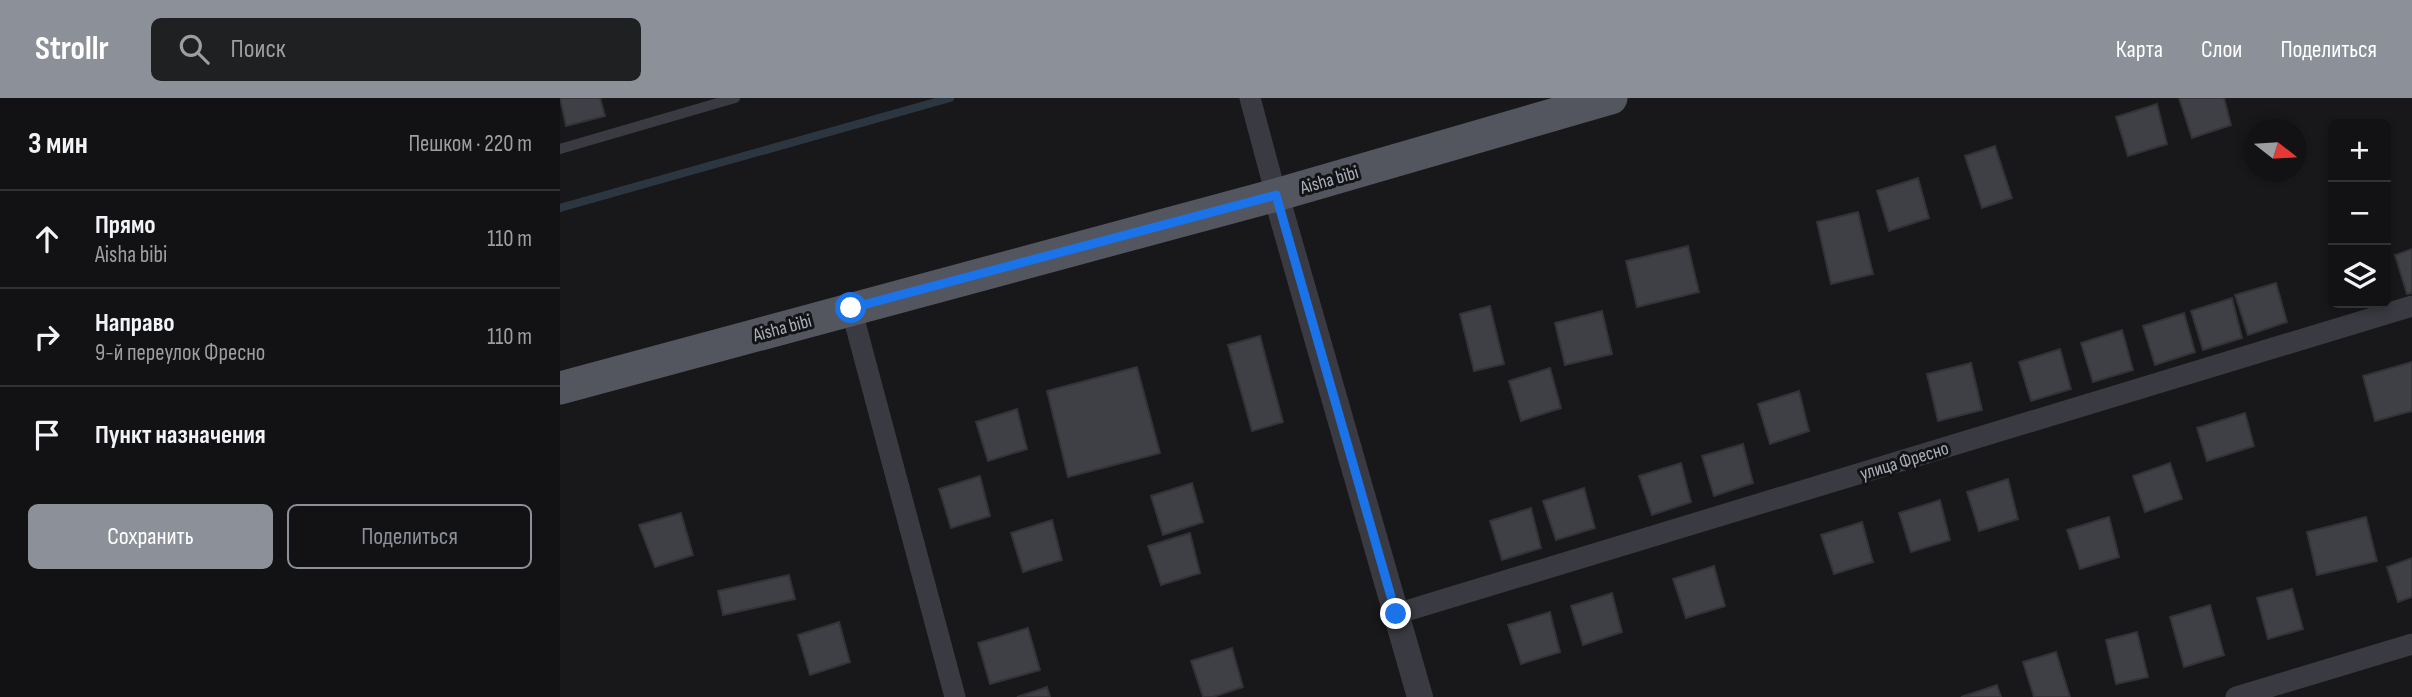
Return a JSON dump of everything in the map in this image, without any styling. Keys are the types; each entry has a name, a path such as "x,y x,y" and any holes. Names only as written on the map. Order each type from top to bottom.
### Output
{"main road":[{"name":"Aisha bibi","path":"560,388 1276,195 1611,98"}],"street":[{"path":"1250,98 1420,697"},
{"name":"улица Фресно","path":"1396,614 2412,306"},
{"path":"851,308 955,697"},
{"path":"2236,697 2412,644"}],"lane":[{"path":"560,149 735,98"}],"building":[{"path":"560,98 600,98 605,116 566,126"},
{"path":"2179,98 2224,98 2231,125 2192,138"},
{"path":"2157,104 2167,144 2128,156 2116,117"},
{"path":"1995,146 2012,198 1982,208 1965,156"},
{"path":"1918,178 1929,218 1889,231 1877,191"},
{"path":"1858,212 1873,274 1831,284 1817,222"},
{"path":"1688,246 1699,292 1637,307 1626,261"},
{"path":"2412,249 2412,293 2407,294 2395,255"},
{"path":"2276,283 2287,322 2248,335 2235,295"},
{"path":"2232,298 2242,338 2203,350 2191,311"},
{"path":"1490,306 1504,364 1474,371 1460,314"},
{"path":"1602,311 1612,354 1565,365 1555,323"},
{"path":"2184,313 2195,352 2155,365 2143,326"},
{"path":"2122,330 2133,370 2093,382 2081,343"},
{"path":"1260,336 1283,422 1252,431 1228,345"},
{"path":"2060,349 2071,389 2031,401 2019,362"},
{"path":"2412,362 2412,411 2375,421 2363,376"},
{"path":"1971,363 1982,410 1938,421 1927,374"},
{"path":"1137,367 1160,453 1068,477 1047,391"},
{"path":"1550,368 1561,408 1521,421 1509,381"},
{"path":"1799,391 1809,431 1770,444 1758,404"},
{"path":"1017,409 1027,449 988,461 976,422"},
{"path":"2245,413 2254,446 2207,461 2197,428"},
{"path":"1743,444 1753,483 1714,496 1702,456"},
{"path":"1681,463 1691,502 1652,515 1639,476"},
{"path":"2170,463 2182,499 2145,512 2133,476"},
{"path":"980,476 990,516 951,528 939,489"},
{"path":"2008,479 2018,519 1979,531 1967,492"},
{"path":"1192,483 1203,522 1163,535 1151,496"},
{"path":"1584,488 1595,528 1556,540 1543,501"},
{"path":"1940,500 1950,540 1911,552 1899,513"},
{"path":"1531,508 1541,548 1502,560 1490,521"},
{"path":"681,513 693,555 655,567 639,525"},
{"path":"2109,517 2119,557 2080,569 2067,530"},
{"path":"2366,517 2377,561 2317,575 2307,532"},
{"path":"1052,520 1062,560 1023,572 1011,533"},
{"path":"1862,522 1873,562 1834,574 1821,535"},
{"path":"1190,533 1200,573 1161,585 1148,546"},
{"path":"2412,558 2412,597 2398,602 2387,567"},
{"path":"1714,566 1725,606 1686,618 1673,579"},
{"path":"789,575 795,599 723,615 718,591"},
{"path":"2292,589 2303,629 2268,639 2257,598"},
{"path":"1612,593 1622,632 1583,645 1571,606"},
{"path":"2210,605 2224,655 2184,667 2170,617"},
{"path":"1550,612 1560,652 1521,664 1508,625"},
{"path":"839,622 850,662 810,675 798,635"},
{"path":"1028,628 1040,670 990,684 978,643"},
{"path":"2137,632 2148,677 2116,684 2106,640"},
{"path":"1232,648 1243,687 1213,697 1203,697 1191,661"},
{"path":"2056,652 2070,697 2034,697 2023,662"},
{"path":"1997,685 2001,697 1961,697"},
{"path":"1047,687 1050,697 1017,697"}],"waterway":[{"path":"560,208 950,98"}],"route":[{"path":"851,308 1276,195 1396,614"}]}
